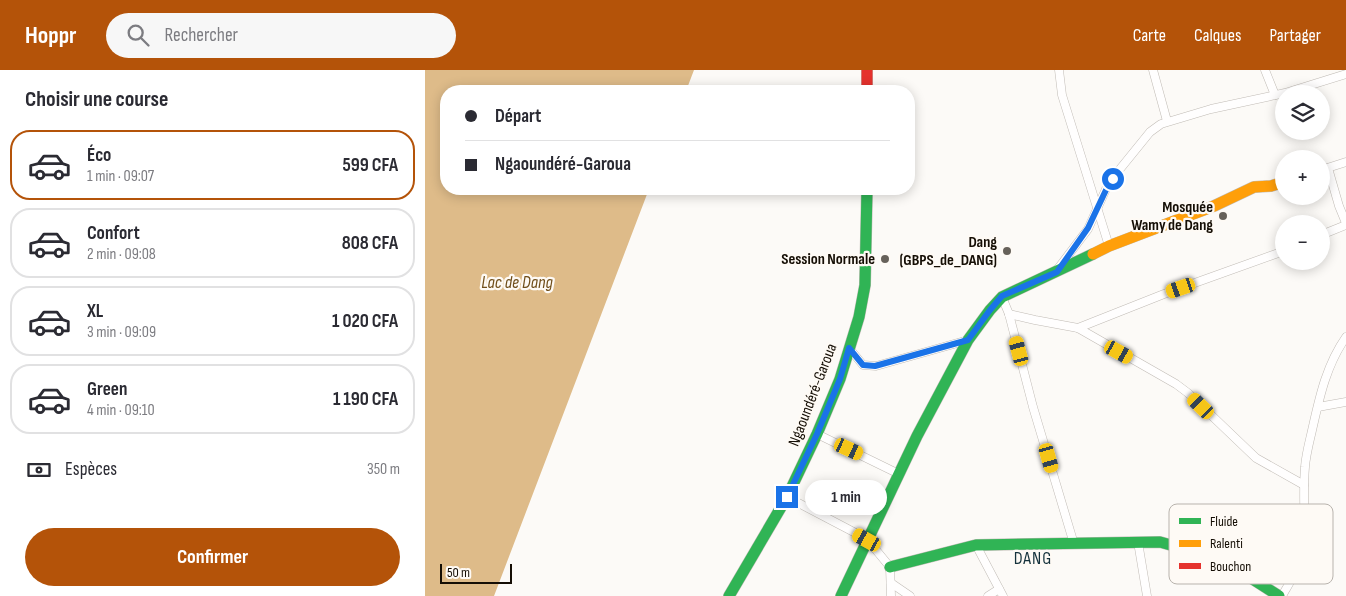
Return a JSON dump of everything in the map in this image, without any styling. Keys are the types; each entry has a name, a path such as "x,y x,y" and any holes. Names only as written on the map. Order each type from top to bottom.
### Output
{"main road":[{"path":"867,70 867,85"},
{"path":"841,596 917,436 968,340 1002,296 1057,272 1109,246 1214,206 1244,191 1275,185"},
{"name":"Ngaoundéré-Garoua","path":"729,596 787,497 817,434 840,379 859,318 865,285 867,195"},
{"path":"890,566 976,545 1138,542 1169,544"},
{"path":"1261,584 1281,596"}],"street":[{"path":"1059,70 1062,95 1109,246"},
{"path":"1153,70 1167,121"},
{"path":"1057,272 1088,228 1106,190 1150,132 1167,121 1275,95 1265,70"},
{"path":"1311,85 1346,74"},
{"path":"1330,167 1346,162"},
{"path":"1330,182 1346,224 1330,231"},
{"path":"1078,328 1164,294 1275,254"},
{"path":"1002,296 1009,314 1033,407 1074,544"},
{"path":"1009,314 1078,328 1176,384 1188,393 1256,458 1304,485"},
{"path":"1304,504 1307,455 1318,407 1329,369 1336,352 1346,337"},
{"path":"849,348 863,365 875,366 968,340"},
{"path":"1318,407 1346,402"},
{"path":"817,434 899,474"},
{"path":"787,497 867,540 890,566 891,596"},
{"path":"1138,542 1147,596"},
{"path":"976,545 1001,592 987,596"},
{"path":"891,583 910,596"},
{"path":"1281,596 1288,584"}],"water":[{"name":"Lac de Dang","path":"425,70 694,70 688,85 440,85 440,195 647,195 494,596 425,596"}],"traffic: fast":[{"path":"729,596 787,497 817,434 840,379 859,317 865,285 867,195"},
{"path":"841,596 917,436 968,340 990,310 1002,297 1093,254"},
{"path":"890,567 976,545 1160,542 1169,545"},
{"path":"1260,584 1279,596"}],"traffic: slow":[{"path":"1093,254 1109,246 1214,206 1254,187 1275,185"}],"traffic: jam":[{"path":"867,70 867,85"}],"place":[{"name":"Mosquée Wamy de Dang","path":"1223,216"},
{"name":"Dang (GBPS_de_DANG)","path":"1007,251"},
{"name":"Session Normale","path":"885,259"}],"district":[{"name":"DANG","path":"1033,558"}],"route":[{"path":"787,497 817,434 840,379 849,348 863,365 875,366 968,340 1002,296 1057,272 1088,228 1113,179"}]}
